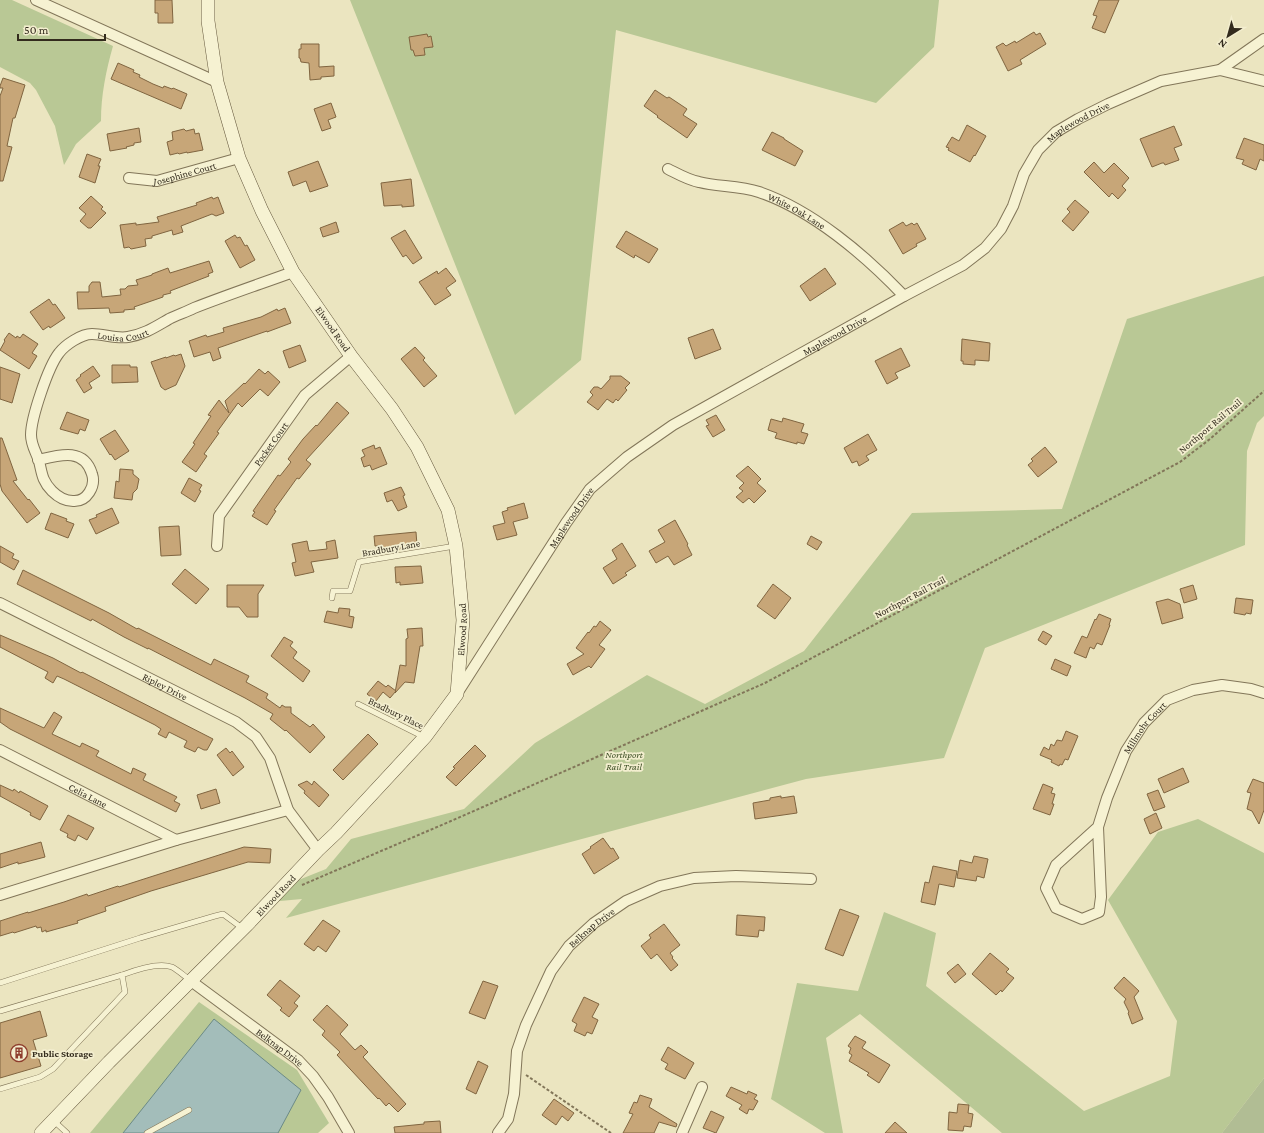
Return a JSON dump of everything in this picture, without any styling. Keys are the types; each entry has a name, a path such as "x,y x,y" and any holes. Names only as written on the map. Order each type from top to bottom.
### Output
{"main road":[{"name":"Elwood Road","path":"41,1133 244,929 318,850 336,833 425,737 457,694 463,620 456,546 448,510 417,446 392,409 351,356 293,272 262,211 239,158 217,82 208,21 208,0"}],"street":[{"path":"36,0 217,82"},
{"path":"1220,70 1264,38"},
{"name":"Maplewood Drive","path":"457,694 566,523 590,489 627,457 673,425 904,296 963,265 985,248 1001,230 1013,206 1024,174 1038,150 1056,132 1102,107 1161,81 1220,70 1264,81"},
{"name":"Josephine Court","path":"130,178 158,181 239,158"},
{"name":"White Oak Lane","path":"668,169 698,182 758,191 786,203 811,217 857,252 879,270 904,296"},
{"name":"Louisa Court","path":"38,460 67,454 81,458 86,462 91,471 93,479 92,489 88,495 74,502 59,497 44,482 32,444 32,422 49,370 59,353 74,340 92,334 109,337 127,337 146,333 170,318 293,272"},
{"name":"Pocket Court","path":"217,546 219,516 305,395 351,356"},
{"name":"Ripley Drive","path":"0,603 236,722 256,737 270,758 288,810 318,850"},
{"name":"Millmohr Court","path":"1098,827 1056,865 1046,888 1056,908 1082,919 1098,912 1101,897 1098,827 1107,798 1126,751 1144,723 1167,700 1193,690 1222,685 1251,689 1264,693"},
{"name":"Celia Lane","path":"0,750 176,840"},
{"path":"0,895 176,840 288,810"},
{"name":"Belknap Drive","path":"498,1133 508,1119 514,1094 518,1051 526,1025 551,972 569,946 594,923 626,901 660,886 694,878 736,876 811,879"},
{"name":"Belknap Drive","path":"191,981 298,1060 313,1076 328,1097 349,1133"},
{"path":"682,1133 702,1087"}],"lane":[{"name":"Bradbury Lane","path":"332,598 333,591 350,591 359,562 456,546"},
{"name":"Bradbury Place","path":"358,704 425,737"},
{"path":"0,983 223,914 244,929"},
{"path":"0,1011 138,969 158,966 171,967 191,981"},
{"path":"0,1089 40,1076 53,1069 125,992 122,975"},
{"path":"147,1133 189,1110"},
{"path":"53,1121 67,1133"}],"path":[{"name":"Northport Rail Trail","path":"298,886 451,821 765,683 1180,462 1210,439 1264,391"},
{"path":"517,1069 611,1133"}],"green space":[{"path":"0,0 12,0 113,46 104,83 101,121 76,144 64,165 55,126 36,90 30,83 0,67"},
{"path":"350,0 939,0 934,47 876,103 616,30 581,360 515,415"},
{"path":"1264,276 1264,416 1257,423 1247,451 1245,545 985,648 944,758 806,779 286,918 302,899 269,902 286,885 326,869 351,839 464,809 535,743 647,675 705,704 804,651 912,513 1062,509 1127,319"},
{"path":"1198,819 1264,853 1264,1078 1222,1133 1002,1133 860,1014 826,1038 843,1133 825,1133 771,1099 797,983 858,991 884,912 936,933 926,986 1084,1111 1170,1076 1177,1021 1108,900 1158,832"},
{"path":"199,1002 297,1070 329,1123 318,1133 90,1133"},
{"path":"1264,1078 1264,1133 1222,1133"}],"water":[{"path":"214,1019 301,1090 278,1133 123,1133"}],"building":[{"path":"155,0 172,0 173,23 158,23 158,13 155,13"},
{"path":"1099,0 1119,0 1105,33 1092,28 1097,16 1093,15"},
{"path":"1034,32 1036,35 1040,33 1046,44 1020,60 1022,64 1008,71 996,47 1003,43 1006,46 1015,41 1016,43"},
{"path":"427,34 428,37 431,36 433,47 424,48 425,55 415,56 413,50 411,50 409,37"},
{"path":"301,44 319,44 319,67 334,66 334,76 310,80 309,63 301,62 299,58 299,49 301,49"},
{"path":"118,63 134,70 133,72 140,75 139,77 153,84 163,88 164,86 173,88 187,94 181,109 111,79"},
{"path":"3,78 25,85 15,118 13,118 7,146 12,147 3,181 0,181 0,96 3,88 0,88 0,86"},
{"path":"655,90 687,109 683,115 697,124 687,138 644,106"},
{"path":"331,103 336,117 328,120 331,128 322,131 314,109"},
{"path":"967,125 986,136 970,162 948,150 949,148 946,147 952,137 959,141"},
{"path":"1174,126 1182,145 1174,148 1179,160 1165,165 1162,163 1152,167 1140,139"},
{"path":"139,128 141,142 134,143 134,145 126,147 127,148 110,151 107,134"},
{"path":"184,129 186,131 194,129 195,134 199,133 203,150 170,155 167,142 173,140 172,132"},
{"path":"772,132 803,151 795,166 762,150"},
{"path":"1244,138 1264,145 1264,161 1260,159 1256,170 1242,164 1244,160 1236,158"},
{"path":"87,154 101,159 98,166 100,166 95,183 79,177"},
{"path":"318,161 328,186 310,192 306,181 293,186 288,172"},
{"path":"1094,162 1104,173 1114,163 1129,178 1122,186 1126,190 1118,199 1112,193 1109,197 1084,172"},
{"path":"411,179 414,206 384,206 381,183"},
{"path":"91,196 103,207 101,209 106,213 91,228 88,228 80,221 86,214 79,208"},
{"path":"212,197 213,199 218,197 224,213 216,216 212,214 181,226 183,232 173,235 172,230 152,236 152,238 145,239 146,246 131,249 129,247 124,248 120,225 136,223 136,225 159,222 157,217 197,205 196,203"},
{"path":"1075,200 1089,212 1073,231 1062,221 1070,212 1067,209"},
{"path":"336,222 339,232 323,237 320,228"},
{"path":"903,222 906,226 912,223 914,225 917,223 926,239 916,244 917,246 903,254 889,230"},
{"path":"405,230 422,258 413,264 406,255 403,257 391,238"},
{"path":"626,231 658,249 649,263 635,255 634,258 616,247"},
{"path":"235,235 237,238 240,237 245,246 247,245 255,260 240,268 225,241"},
{"path":"209,261 213,272 208,274 209,276 170,291 171,293 163,295 163,297 134,307 135,309 124,310 124,312 110,313 109,308 78,309 77,292 89,292 89,286 92,282 100,282 102,297 121,295 120,289 138,285 136,280 168,268 170,273"},
{"path":"446,268 456,281 446,288 451,295 435,305 419,282 437,271 438,274"},
{"path":"825,268 836,284 810,301 800,286"},
{"path":"49,299 53,305 55,304 65,318 50,328 49,326 43,330 30,312"},
{"path":"285,308 291,323 218,348 221,358 213,361 210,352 194,357 189,341 206,335 207,337 224,332 223,328 261,317 277,309 278,311"},
{"path":"713,329 721,349 695,359 688,338"},
{"path":"9,333 16,338 17,336 20,338 23,334 38,344 32,353 37,356 29,369 0,350"},
{"path":"962,339 990,343 989,361 975,360 975,365 963,364 963,361 961,361"},
{"path":"300,345 306,361 289,368 283,351"},
{"path":"415,347 425,358 423,360 437,376 424,387 401,359"},
{"path":"901,348 910,366 895,373 898,378 887,384 875,361"},
{"path":"181,354 185,366 176,385 165,390 161,387 151,362"},
{"path":"112,365 130,365 130,367 137,367 138,382 112,383"},
{"path":"93,366 100,376 89,383 92,388 84,393 76,380 81,376 80,375"},
{"path":"0,367 20,374 12,403 0,399"},
{"path":"259,369 265,374 268,371 280,382 268,396 260,389 242,407 238,403 217,432 219,433 204,454 207,456 196,472 182,462 195,444 193,443 211,416 208,415 219,400 229,413 225,401 244,383 245,384"},
{"path":"610,376 621,376 630,383 625,388 627,390 618,401 616,399 613,403 607,399 598,410 587,402 593,395 590,392 594,387 601,389 610,379"},
{"path":"337,402 349,413 306,460 311,464 299,479 297,478 274,510 276,511 267,525 252,516 255,512 253,511 278,475 280,476 291,462 288,459 303,439 316,425 317,426"},
{"path":"67,412 89,420 85,431 80,429 78,434 60,429"},
{"path":"716,415 725,430 713,437 706,426 709,425 706,420"},
{"path":"783,418 804,424 801,432 808,434 804,444 797,442 797,444 775,438 777,433 768,430 771,419 782,422"},
{"path":"115,430 129,451 115,460 100,439"},
{"path":"868,434 877,450 866,456 869,460 859,466 857,461 852,463 844,448"},
{"path":"0,438 2,438 17,480 13,481 40,513 27,523 2,491 0,484"},
{"path":"374,445 375,449 380,447 387,464 372,470 370,465 364,467 361,458 365,456 362,450"},
{"path":"1045,447 1057,462 1038,477 1028,465 1033,461 1031,459"},
{"path":"748,466 761,479 757,483 766,491 754,503 749,498 743,503 736,497 743,491 739,488 744,483 736,476"},
{"path":"120,469 133,470 133,474 139,479 137,489 133,493 132,500 114,498 116,481 119,482"},
{"path":"189,478 202,485 199,490 201,491 195,502 181,493"},
{"path":"401,487 405,495 403,496 407,507 398,511 392,500 387,502 384,493"},
{"path":"524,503 528,518 513,522 517,535 497,540 493,526 505,523 502,512 508,510 507,508"},
{"path":"112,508 119,523 96,534 89,520"},
{"path":"51,513 67,519 66,521 74,524 68,538 45,529"},
{"path":"675,520 688,544 687,545 692,555 674,565 668,556 656,563 649,551 665,542 658,530"},
{"path":"179,526 181,555 161,556 159,527"},
{"path":"416,532 417,545 401,547 401,549 379,550 379,546 375,546 374,536"},
{"path":"811,536 822,542 817,550 807,544"},
{"path":"335,540 338,558 311,562 314,572 295,576 292,563 296,562 292,544 307,541 309,551 327,549 326,542"},
{"path":"622,543 636,566 625,573 627,575 613,584 603,568 617,559 612,550"},
{"path":"0,546 14,554 12,558 19,561 14,570 0,562"},
{"path":"421,566 423,583 400,585 400,582 396,583 395,567"},
{"path":"185,569 209,589 196,604 172,584"},
{"path":"23,570 109,613 137,629 138,628 211,665 214,659 249,676 246,682 268,694 266,698 280,708 282,705 285,707 291,707 291,713 310,727 313,724 325,737 310,753 286,730 285,731 270,719 273,714 92,619 91,621 17,584"},
{"path":"773,584 791,598 775,619 757,606"},
{"path":"227,585 264,585 258,594 258,617 247,617 239,607 227,607"},
{"path":"1193,585 1197,599 1184,603 1180,589"},
{"path":"1236,598 1253,600 1251,614 1246,613 1245,615 1234,613"},
{"path":"1168,599 1180,604 1183,618 1162,624 1156,602"},
{"path":"339,608 350,609 349,616 354,617 352,628 324,622 327,611 338,613"},
{"path":"1099,614 1111,619 1102,645 1097,643 1094,649 1090,647 1086,658 1074,653 1082,636 1087,638 1095,619 1096,620"},
{"path":"600,621 611,630 599,645 605,649 591,668 589,666 573,675 567,664 584,654 576,648 588,632 589,633 594,626 596,627"},
{"path":"422,628 423,646 420,646 414,683 405,682 395,693 400,665 406,666 406,639 408,638 407,629"},
{"path":"1043,631 1052,636 1046,645 1038,640"},
{"path":"0,635 53,658 81,673 82,672 213,739 207,750 198,747 195,752 184,747 187,741 169,732 166,738 158,734 161,729 155,725 64,679 57,676 53,683 45,678 48,672 0,647"},
{"path":"284,637 293,642 290,646 297,652 293,658 310,671 303,682 271,656"},
{"path":"1055,659 1071,666 1067,676 1051,669"},
{"path":"378,681 386,687 388,685 396,691 390,698 383,692 376,701 367,694"},
{"path":"0,708 44,728 54,712 62,717 52,734 80,747 82,743 99,751 96,756 131,774 133,768 146,774 143,780 177,797 174,801 180,804 176,812 10,729 0,722"},
{"path":"1066,731 1078,736 1068,760 1065,759 1062,765 1060,764 1059,766 1051,762 1052,760 1040,755 1044,747 1049,750 1051,744 1054,746 1057,740 1062,741"},
{"path":"368,734 378,744 343,780 333,770"},
{"path":"475,745 486,756 456,786 446,777 455,768 453,767"},
{"path":"226,748 230,753 232,751 244,767 233,776 217,755"},
{"path":"1183,768 1189,782 1164,793 1158,779"},
{"path":"1253,779 1264,783 1264,810 1259,824 1252,811 1247,809 1251,793 1247,792"},
{"path":"307,781 312,785 314,781 329,795 319,807 298,785"},
{"path":"1043,784 1053,788 1051,793 1055,794 1052,804 1054,804 1050,815 1033,809"},
{"path":"0,785 13,791 14,789 19,793 20,791 48,806 40,820 30,815 31,813 0,796"},
{"path":"216,789 220,803 201,809 197,795"},
{"path":"1158,790 1165,807 1154,811 1147,794"},
{"path":"781,796 781,798 794,796 797,813 755,819 753,803 770,800 770,798"},
{"path":"1156,813 1162,828 1150,834 1144,819"},
{"path":"68,815 94,828 87,840 78,835 75,841 67,837 68,834 60,830"},
{"path":"603,838 611,849 613,848 619,858 594,874 582,854"},
{"path":"41,842 45,857 18,864 18,862 0,868 0,854"},
{"path":"244,847 271,849 270,863 248,862 151,891 105,907 106,911 77,921 78,923 46,932 46,930 42,932 41,927 37,928 36,926 0,936 0,921 87,894 88,896 118,886 119,887"},
{"path":"974,856 988,859 984,878 977,876 976,881 957,878 960,860 972,863"},
{"path":"933,866 957,871 954,887 939,884 935,905 921,902 925,882 929,883"},
{"path":"840,909 859,916 843,956 825,949"},
{"path":"737,915 765,917 764,931 759,930 758,937 736,935"},
{"path":"323,920 340,931 326,952 318,946 314,951 304,944"},
{"path":"664,924 680,945 670,953 678,965 671,971 657,954 651,959 641,946 651,938 649,935"},
{"path":"990,953 1009,969 1006,972 1014,978 1002,992 1001,990 996,995 972,974"},
{"path":"958,964 966,974 955,983 947,973"},
{"path":"1124,977 1139,991 1134,997 1143,1019 1132,1024 1128,1013 1129,1012 1124,1002 1126,999 1114,988"},
{"path":"280,980 300,996 294,1003 298,1006 289,1017 280,1010 282,1008 267,995"},
{"path":"483,981 498,986 485,1019 469,1013"},
{"path":"584,997 599,1004 592,1017 598,1020 592,1034 587,1032 585,1036 574,1031 577,1024 572,1021"},
{"path":"327,1005 348,1025 340,1034 355,1050 361,1045 368,1052 363,1057 406,1104 398,1112 389,1103 386,1106 379,1098 378,1099 337,1055 340,1052 322,1035 325,1031 313,1020"},
{"name":"Public Storage","path":"40,1011 47,1036 33,1040 41,1066 0,1078 0,1023"},
{"path":"855,1036 866,1042 862,1048 890,1065 879,1083 867,1075 869,1073 849,1061 852,1055 849,1053 851,1048 848,1046"},
{"path":"668,1047 694,1063 685,1079 665,1069 668,1064 661,1060"},
{"path":"478,1061 488,1066 476,1094 466,1089"},
{"path":"731,1087 747,1094 748,1091 757,1095 754,1099 758,1101 753,1110 749,1109 747,1114 739,1109 742,1105 726,1096"},
{"path":"640,1095 652,1099 649,1107 677,1124 676,1127 659,1122 654,1133 623,1133 633,1114 629,1113 634,1102 637,1103"},
{"path":"554,1099 574,1113 568,1121 562,1116 556,1125 542,1115"},
{"path":"958,1104 969,1105 968,1113 973,1114 971,1127 964,1126 963,1131 948,1130 949,1112 957,1113"},
{"path":"711,1111 724,1117 716,1133 703,1128"},
{"path":"440,1121 441,1133 395,1133 394,1127"},
{"path":"895,1122 907,1133 885,1133"}],"place":[{"name":"Public Storage","path":"19,1053"}]}
